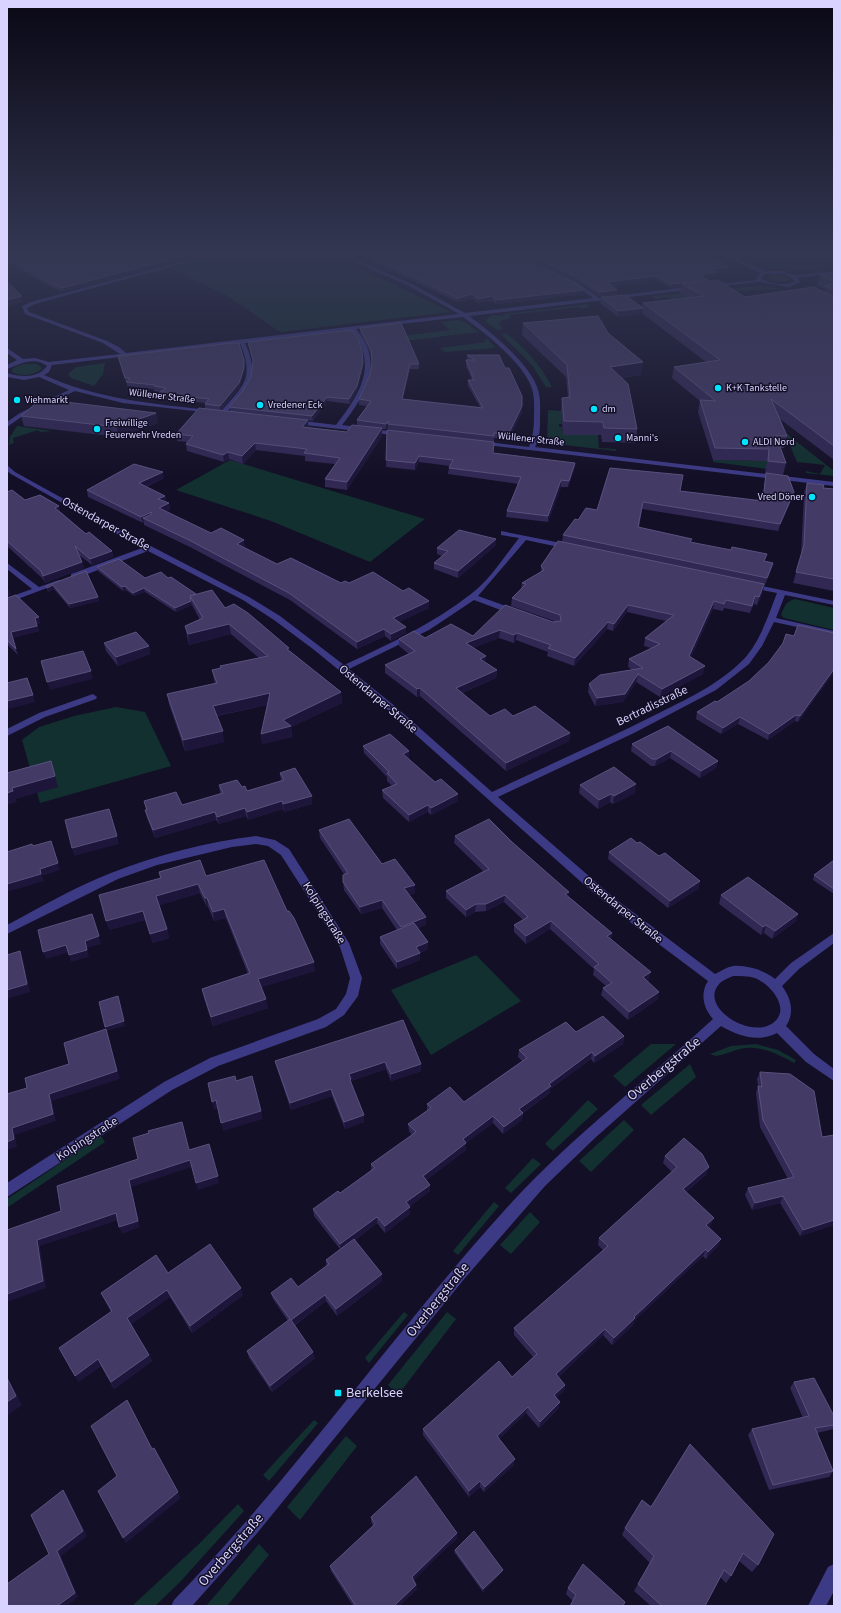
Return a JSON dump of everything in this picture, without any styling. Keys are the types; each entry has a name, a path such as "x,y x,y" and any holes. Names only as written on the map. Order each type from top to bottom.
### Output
{"street":[{"path":"68,328 105,342 117,348 124,354"},
{"path":"7,367 22,361 41,361 48,364 350,328"},
{"path":"338,427 355,404 362,391 368,368 367,350 352,328"},
{"path":"483,328 505,346 533,382 537,393 537,417 534,443 531,449"},
{"path":"222,414 241,394 250,377 250,358 242,341"},
{"path":"7,350 22,361"},
{"path":"7,375 20,378 39,375 47,371 48,364"},
{"name":"Wüllener Straße","path":"39,375 73,390 119,401 230,414"},
{"path":"7,425 22,414 73,390"},
{"path":"291,422 407,435"},
{"name":"Wüllener Straße","path":"469,442 834,484"},
{"name":"Ostendarper Straße","path":"7,468 149,548 254,603 342,668 491,796 584,879 654,936 714,980"},
{"path":"504,533 579,549"},
{"path":"342,668 417,633 472,597 524,538"},
{"path":"7,601 149,548"},
{"path":"7,565 38,590"},
{"path":"743,584 834,603"},
{"name":"Bertradisstraße","path":"491,796 625,733 694,698 715,685 746,661 757,647 782,592"},
{"path":"472,597 521,614"},
{"path":"771,618 834,633"},
{"path":"7,733 42,715 93,697"},
{"name":"Kolpingstraße","path":"7,930 55,904 114,876 171,858 232,843 256,840 271,843 285,852 345,946 356,978 352,996 340,1012 328,1020 214,1062 168,1086 7,1191"},
{"path":"776,985 795,966 834,936"},
{"path":"744,971 755,973 776,985 784,998 787,1011 784,1019 778,1026 768,1031 750,1032 731,1027 714,1012 708,995 710,986 714,980 722,974 744,971"},
{"name":"Overbergstraße","path":"180,1606 234,1550 469,1261 518,1204 561,1160 617,1109 694,1045 721,1019"},
{"path":"778,1026 810,1058 834,1076"},
{"path":"817,1606 834,1573"}],"green space":[{"path":"275,328 312,328 280,332"},
{"path":"448,328 474,328 479,332 405,341 401,336 450,330"},
{"path":"506,333 532,358 552,387 546,387 532,365 501,334"},
{"path":"484,339 487,339 496,348 445,352 440,348 486,342"},
{"path":"105,363 103,374 94,386 71,378 68,374 76,367"},
{"path":"23,364 37,364 42,368 36,373 28,375 20,375 12,372 13,368"},
{"path":"683,399 745,401 834,471 834,476 806,473 806,471 820,474 825,465 797,462 786,436 739,401"},
{"path":"548,410 561,411 562,424 559,424 559,427 562,427 563,434 598,435 599,448 616,449 616,451 547,443"},
{"path":"17,426 53,431 40,432 38,430 13,438 14,443 9,445 10,437"},
{"path":"230,460 425,519 370,562 271,521 176,490"},
{"path":"713,460 778,461 776,470 713,462"},
{"path":"795,599 834,608 834,630 784,618 781,615 784,607 789,601"},
{"path":"116,707 145,712 171,766 40,803 22,740 39,727 74,716"},
{"path":"476,955 521,1001 431,1055 391,990"},
{"path":"651,1044 676,1044 625,1087 613,1076"},
{"path":"756,1044 778,1050 796,1060 794,1063 774,1053 754,1048 740,1049 716,1056 710,1054 731,1046"},
{"path":"690,1064 696,1077 651,1115 641,1105"},
{"path":"588,1100 598,1109 553,1151 545,1144"},
{"path":"624,1120 634,1130 591,1172 579,1161"},
{"path":"101,1136 105,1142 8,1207 7,1199"},
{"path":"533,1158 541,1164 511,1193 505,1188"},
{"path":"494,1202 499,1206 458,1255 453,1251"},
{"path":"530,1212 540,1222 511,1254 500,1245"},
{"path":"404,1312 408,1315 369,1363 365,1358"},
{"path":"447,1312 456,1319 398,1395 388,1385"},
{"path":"314,1420 318,1423 269,1481 263,1475"},
{"path":"346,1436 357,1446 300,1520 287,1507"},
{"path":"238,1504 244,1511 180,1582 155,1606 132,1606 199,1544"},
{"path":"259,1544 269,1555 227,1606 206,1606"}],"building":[{"path":"360,328 403,328 419,364 410,364 402,399 483,408 468,380 474,380 466,360 475,360 467,355 499,355 505,368 509,368 522,396 522,406 509,433 494,433 494,436 388,424 388,421 386,424 357,420 371,401 359,399 370,375 372,362 371,350"},
{"path":"529,328 605,328 608,333 643,362 610,367 628,384 637,429 604,428 603,422 564,421 562,398 570,397 567,365"},
{"path":"677,328 834,328 834,446 771,399 787,436 776,436 786,463 768,461 769,449 715,448 700,400 716,401 674,367 720,360"},
{"path":"352,330 358,339 362,351 363,363 357,386 349,399 327,397 312,416 229,407 242,392 251,377 253,360 248,342"},
{"path":"239,343 244,360 244,368 239,383 220,406 205,404 209,399 159,393 166,388 154,386 155,385 126,382 130,378 125,378 118,356"},
{"path":"41,399 156,413 117,427 21,416"},
{"path":"199,408 308,420 302,427 347,432 352,425 382,428 347,482 325,479 340,458 304,453 307,449 255,443 242,456 228,452 223,455 186,444 193,436 176,434"},
{"path":"387,430 494,442 493,453 575,463 569,481 561,480 548,516 507,511 521,477 449,468 453,460 419,456 415,463 386,460"},
{"path":"134,464 163,472 139,483 165,496 158,499 169,503 159,508 211,533 221,528 244,540 237,544 277,564 291,558 341,583 345,581 349,583 373,572 403,591 409,588 429,601 393,618 406,627 391,634 384,629 357,642 289,593 191,541 143,518 150,515 152,512 141,517 87,490"},
{"path":"610,468 683,475 680,491 763,501 766,473 788,476 794,492 780,524 643,502 638,527 692,539 690,542 731,550 732,547 767,554 764,561 773,563 767,578 563,535 575,519 578,520 586,508 597,510"},
{"path":"807,483 824,485 823,488 834,489 834,579 796,572 804,545"},
{"path":"12,490 25,500 40,495 59,506 55,508 86,534 89,532 112,551 90,559 75,546 82,562 43,576 41,571 7,541 7,492"},
{"path":"459,530 496,539 458,571 434,563 448,551 437,548"},
{"path":"558,541 764,584 759,597 755,596 752,606 726,600 724,604 714,601 689,656 705,666 662,689 638,674 625,694 597,698 589,684 600,675 643,668 629,659 660,644 645,638 674,615 628,605 614,624 608,622 575,658 548,648 551,645 517,633 514,635 500,630 466,643 486,656 480,659 497,670 456,688 490,716 505,709 513,716 535,706 570,733 506,763 420,688 417,689 385,665 415,651 399,639 414,631 425,638 451,624 473,636 505,605 553,622 561,621 560,615 512,598 526,584 522,583 544,570 541,566"},
{"path":"119,559 145,578 161,572 168,578 171,577 196,594 190,596 191,601 175,608 144,588 133,593 125,586 122,587 97,567"},
{"path":"86,571 98,597 69,604 53,585 47,588 46,586"},
{"path":"212,590 225,608 234,604 248,613 289,648 287,649 341,692 283,720 291,726 261,734 270,693 213,706 223,731 183,740 167,694 217,683 212,670 221,668 220,666 268,656 229,624 188,634 185,626 203,618 190,596"},
{"path":"16,595 39,617 35,618 37,626 11,632 16,649 7,640 7,598"},
{"path":"798,625 834,633 834,669 800,716 796,715 769,734 740,717 723,728 697,712 715,701 717,702 749,681 769,662 783,643 786,634 794,636"},
{"path":"136,632 149,646 116,657 104,643"},
{"path":"83,651 91,671 47,682 41,661"},
{"path":"27,678 33,695 7,701 7,683"},
{"path":"668,726 718,761 701,771 671,751 657,759 652,759 632,744"},
{"path":"390,734 409,751 403,754 435,782 441,779 458,794 431,808 428,805 409,815 382,790 397,784 387,773 389,772 363,746"},
{"path":"51,761 55,776 12,788 13,791 7,793 7,773"},
{"path":"614,767 636,784 614,796 611,794 599,800 580,785"},
{"path":"295,768 312,796 283,804 282,801 247,812 245,808 217,817 215,812 153,830 145,810 147,810 144,801 176,792 182,805 223,793 219,785 237,780 242,787 245,786 247,791 284,780 280,773"},
{"path":"109,809 117,836 72,848 65,820"},
{"path":"349,819 382,864 395,859 415,885 404,888 426,917 401,927 382,900 360,907 343,882 343,875 348,873 319,830"},
{"path":"489,819 512,842 569,892 565,894 612,933 607,936 651,972 643,977 659,992 629,1012 603,988 612,983 594,967 599,964 551,921 526,936 514,925 528,917 505,895 486,904 476,904 466,910 446,891 489,869 455,836"},
{"path":"631,838 637,843 640,842 659,856 665,853 700,881 670,901 609,852"},
{"path":"51,841 58,863 40,869 41,874 7,884 7,852 32,844 33,846"},
{"path":"200,860 206,876 264,860 287,911 289,911 294,918 314,962 258,979 266,999 211,1017 202,989 250,973 224,909 213,912 207,898 205,898 198,884 156,896 167,929 150,934 143,911 106,921 99,895 161,878 159,872"},
{"path":"834,860 834,889 814,875"},
{"path":"748,877 798,914 775,931 766,925 763,927 721,895"},
{"path":"92,914 99,936 85,941 87,950 69,955 66,945 43,952 38,930"},
{"path":"414,923 428,942 416,947 420,953 397,962 380,937"},
{"path":"20,951 27,984 7,990 7,955"},
{"path":"118,996 124,1021 105,1027 99,1002"},
{"path":"603,1016 624,1036 595,1056 592,1052 549,1084 551,1086 519,1109 523,1113 504,1127 493,1116 463,1139 466,1143 423,1176 430,1185 406,1202 410,1207 385,1226 377,1217 340,1244 313,1209 338,1191 340,1193 375,1168 371,1164 416,1132 408,1124 431,1108 427,1104 450,1087 464,1102 527,1058 519,1050 566,1022 576,1032"},
{"path":"403,1020 421,1064 391,1074 385,1062 349,1074 364,1115 344,1122 331,1089 290,1103 275,1061"},
{"path":"106,1029 117,1071 49,1094 53,1114 12,1128 14,1139 7,1142 7,1094 27,1088 25,1078 69,1064 64,1043"},
{"path":"760,1072 790,1074 814,1091 822,1137 834,1135 834,1220 803,1230 783,1196 755,1203 748,1188 794,1177 763,1120 758,1086 762,1087"},
{"path":"235,1076 236,1081 252,1076 261,1111 221,1123 216,1100 212,1102 208,1083"},
{"path":"182,1122 189,1150 209,1144 218,1176 196,1183 190,1160 129,1180 138,1221 119,1227 116,1213 37,1240 43,1281 7,1294 7,1230 61,1211 57,1186 138,1159 133,1138 149,1133 148,1131"},
{"path":"684,1138 702,1154 709,1167 683,1189 714,1218 706,1225 721,1239 708,1252 706,1249 614,1338 605,1329 556,1374 565,1385 554,1395 560,1402 540,1422 528,1407 497,1436 515,1459 485,1487 480,1481 469,1491 423,1429 499,1361 512,1377 537,1354 514,1328 608,1246 599,1238 677,1167 665,1156"},
{"path":"354,1239 382,1274 336,1309 325,1295 291,1320 313,1352 270,1386 247,1351 290,1319 271,1293 291,1278 298,1287 329,1264 326,1260"},
{"path":"210,1244 241,1288 190,1326 167,1290 127,1318 149,1355 111,1382 98,1359 75,1376 59,1348 112,1311 101,1293 156,1255 168,1273"},
{"path":"7,1378 16,1396 7,1402"},
{"path":"814,1378 834,1416 834,1425 815,1428 833,1471 773,1485 752,1429 809,1416 794,1382"},
{"path":"127,1400 152,1449 154,1448 178,1492 123,1538 98,1491 117,1476 91,1426"},
{"path":"690,1444 774,1534 758,1565 743,1553 731,1576 724,1570 705,1606 662,1606 638,1584 654,1556 625,1528 642,1500 651,1507"},
{"path":"416,1476 457,1533 412,1577 416,1585 394,1606 356,1606 330,1566 375,1524 371,1517"},
{"path":"63,1490 83,1531 57,1551 75,1593 57,1606 7,1606 7,1584 49,1554 31,1515"},
{"path":"474,1531 503,1570 483,1589 455,1550"},
{"path":"583,1564 625,1602 623,1606 570,1606 576,1595 568,1588"}],"place":[{"name":"K+K Tankstelle","path":"718,388"},
{"name":"Viehmarkt","path":"17,400"},
{"name":"Vredener Eck","path":"260,405"},
{"name":"dm","path":"594,409"},
{"name":"Freiwillige Feuerwehr Vreden","path":"97,429"},
{"name":"Manni's","path":"618,438"},
{"name":"ALDI Nord","path":"745,442"},
{"name":"Vred Döner","path":"812,497"},
{"name":"Berkelsee","path":"338,1393"}]}
